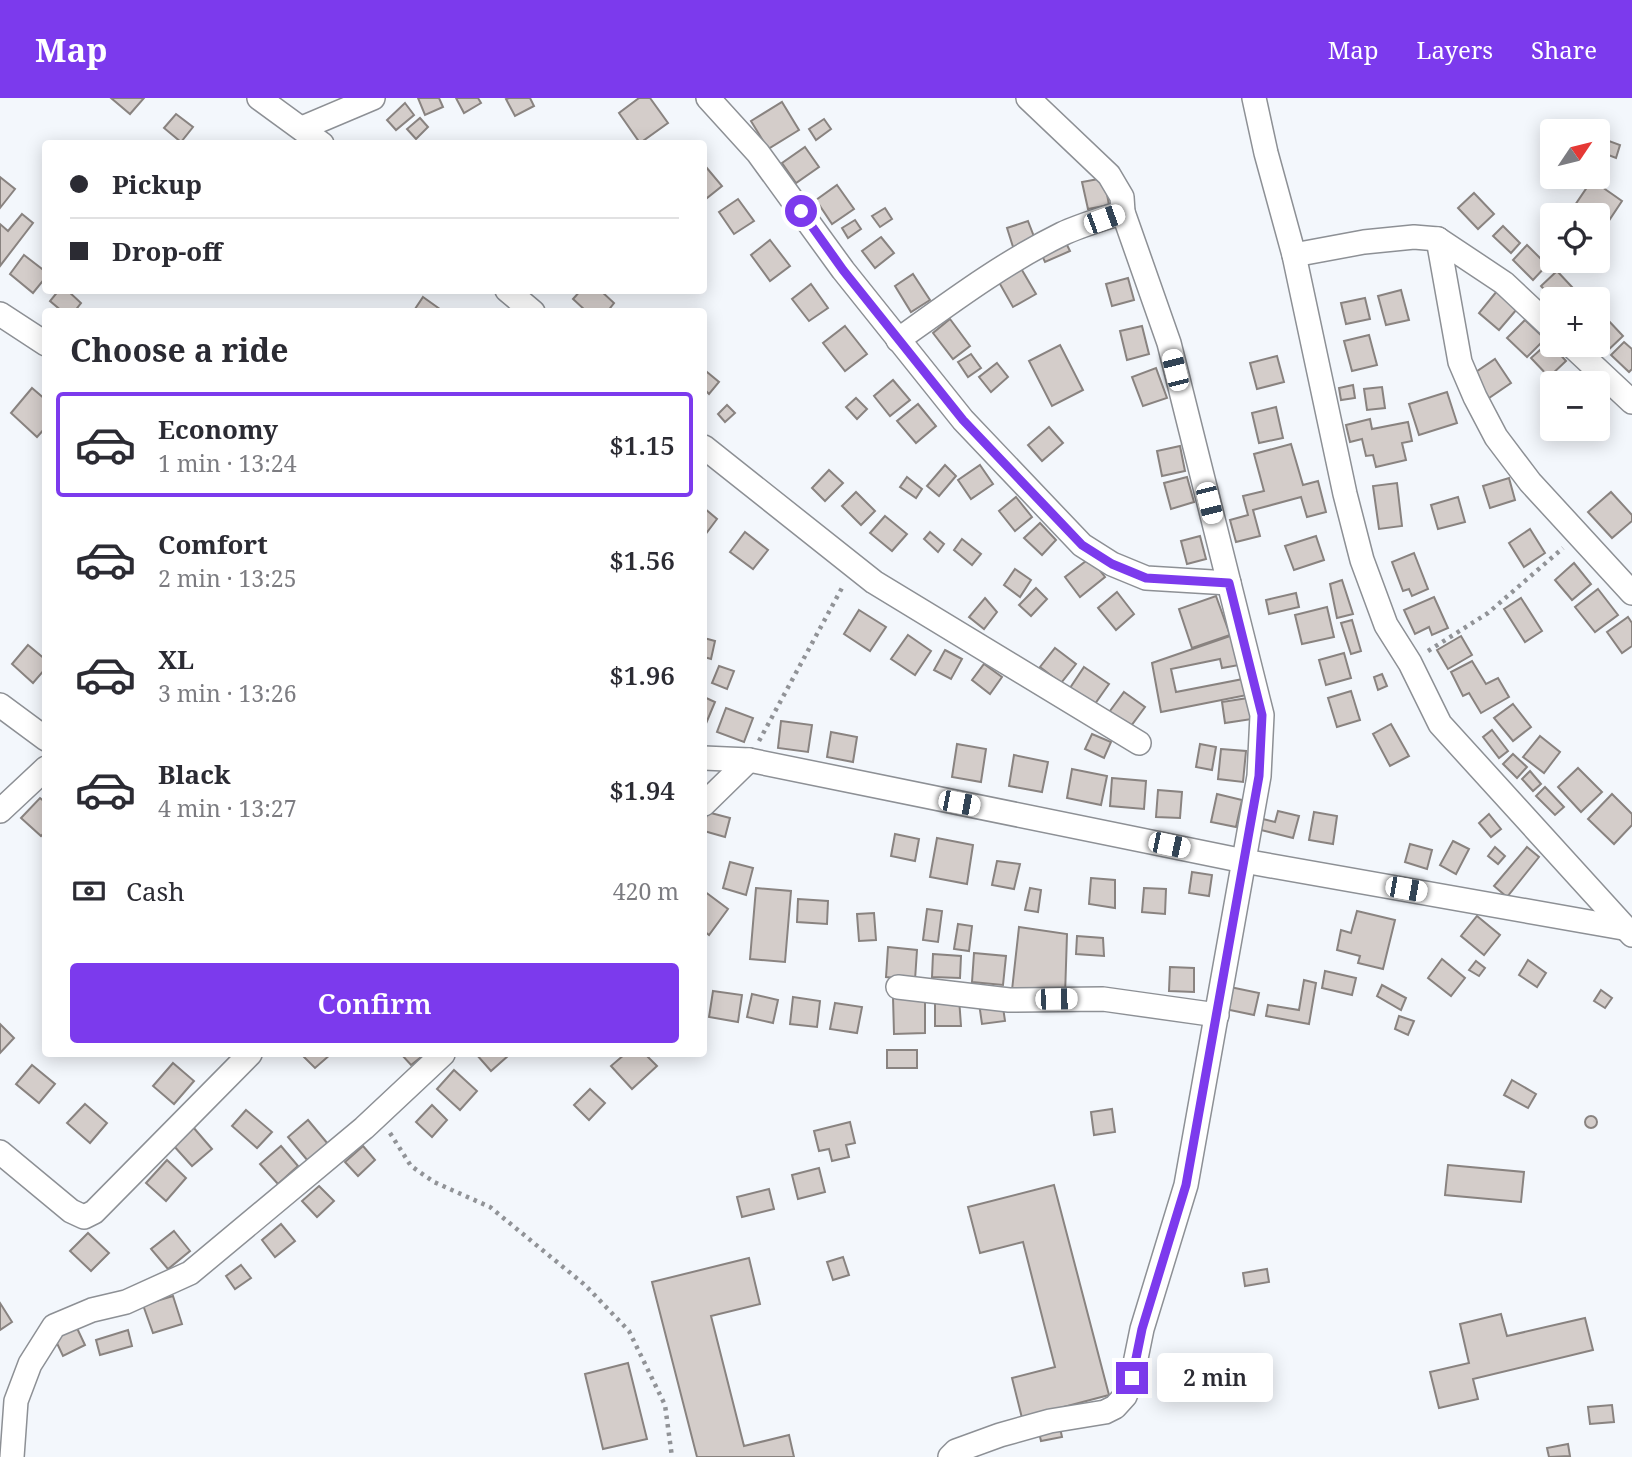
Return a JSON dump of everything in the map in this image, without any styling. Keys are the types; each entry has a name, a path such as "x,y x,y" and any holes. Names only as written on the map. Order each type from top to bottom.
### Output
{"street":[{"path":"259,98 317,140"},
{"path":"302,128 373,98"},
{"path":"708,98 758,153 843,270 963,420 1082,545 1112,564 1146,578 1229,583"},
{"path":"950,1457 956,1451 1000,1435 1050,1421 1105,1412 1115,1407 1125,1396 1132,1378 1142,1329 1186,1185 1259,776 1262,715 1169,343 1123,212 1122,197 1109,174 1028,98"},
{"path":"1254,98 1294,255 1345,494 1362,560 1386,625 1410,663 1440,724 1628,931"},
{"path":"898,340 985,277 1039,246 1065,232 1123,212"},
{"path":"1294,255 1377,240 1414,237 1438,239 1504,283 1540,317"},
{"path":"1438,239 1460,362 1496,437 1530,482 1632,593"},
{"path":"512,294 528,308"},
{"path":"0,314 42,341"},
{"path":"1585,357 1629,395"},
{"path":"707,449 874,582 1139,743"},
{"path":"0,705 42,736"},
{"path":"707,758 749,760 1244,861 1628,931"},
{"path":"707,801 749,760"},
{"path":"0,811 42,772"},
{"path":"898,987 1009,1000 1103,999 1217,1015"},
{"path":"0,1152 71,1211 83,1217 94,1212 247,1057"},
{"path":"12,1457 16,1401 30,1364 54,1326 92,1310 126,1302 190,1273 379,1115 440,1057"}],"path":[{"path":"1410,663 1488,612 1578,535"},
{"path":"749,760 854,566"},
{"path":"379,1115 411,1166 434,1182 489,1207 585,1285 629,1331 665,1405 673,1457"}],"building":[{"path":"111,98 144,98 130,114"},
{"path":"418,98 439,98 443,107 425,115"},
{"path":"456,98 478,98 481,103 464,113"},
{"path":"530,98 534,106 515,116 506,99"},
{"path":"639,98 650,98 668,123 644,140 638,140 619,113"},
{"path":"782,102 799,130 768,149 751,121"},
{"path":"405,103 414,115 396,130 387,120"},
{"path":"176,114 193,127 183,140 179,140 164,128"},
{"path":"420,118 428,127 416,139 407,129"},
{"path":"824,119 831,129 816,140 809,129"},
{"path":"1610,141 1620,145 1616,158 1610,156"},
{"path":"805,147 819,167 796,183 782,163"},
{"path":"707,168 722,186 707,198"},
{"path":"0,177 15,189 0,208"},
{"path":"1104,178 1109,205 1088,209 1082,182"},
{"path":"837,185 854,209 832,224 816,200"},
{"path":"1586,189 1605,189 1622,201 1610,219 1610,203 1576,203"},
{"path":"1474,193 1494,214 1478,229 1458,208"},
{"path":"738,199 754,221 734,234 719,212"},
{"path":"885,208 892,219 880,227 872,216"},
{"path":"22,214 33,223 0,266 0,224 8,231"},
{"path":"855,220 861,229 848,238 842,228"},
{"path":"1028,221 1036,242 1014,250 1007,228"},
{"path":"1503,226 1520,243 1511,253 1493,236"},
{"path":"881,237 894,253 875,268 862,251"},
{"path":"1064,239 1070,251 1045,262 1040,251"},
{"path":"770,240 790,266 770,281 751,255"},
{"path":"1527,245 1540,258 1540,272 1533,280 1513,260"},
{"path":"24,255 42,269 42,282 33,293 10,274"},
{"path":"1019,265 1036,294 1013,307 996,277"},
{"path":"1555,273 1559,273 1572,287 1542,287"},
{"path":"913,274 930,300 911,312 895,286"},
{"path":"1128,278 1134,300 1112,306 1106,284"},
{"path":"811,284 828,308 809,321 792,299"},
{"path":"1401,290 1409,320 1386,325 1378,296"},
{"path":"1497,291 1517,309 1499,330 1479,313"},
{"path":"56,294 71,294 81,303 77,308 58,308 50,301"},
{"path":"577,294 604,294 614,303 610,308 583,308 573,299"},
{"path":"423,297 438,308 416,308"},
{"path":"1365,298 1370,319 1346,324 1341,303"},
{"path":"950,319 970,346 953,359 933,333"},
{"path":"1525,320 1540,334 1540,344 1527,357 1507,338"},
{"path":"1610,322 1623,336 1610,348"},
{"path":"845,326 867,354 845,371 823,343"},
{"path":"1142,326 1149,354 1127,360 1120,331"},
{"path":"1369,335 1377,365 1352,371 1344,341"},
{"path":"1624,342 1632,349 1632,369 1629,372 1611,355"},
{"path":"1060,345 1083,390 1052,406 1029,361"},
{"path":"1540,350 1540,357 1562,357 1566,361 1555,371 1543,371 1531,358"},
{"path":"971,354 981,368 968,377 958,362"},
{"path":"1277,356 1284,382 1257,389 1250,363"},
{"path":"1495,359 1511,383 1486,400 1470,376"},
{"path":"997,363 1008,377 991,392 979,377"},
{"path":"1156,368 1167,398 1143,406 1132,377"},
{"path":"707,372 719,382 709,394 707,392"},
{"path":"893,380 910,400 890,416 874,396"},
{"path":"1353,385 1355,398 1341,400 1339,388"},
{"path":"1382,387 1385,408 1367,410 1364,389"},
{"path":"32,388 42,397 42,431 37,437 11,413"},
{"path":"1447,392 1457,423 1419,435 1409,404"},
{"path":"856,398 867,409 857,419 846,407"},
{"path":"918,404 936,426 916,443 897,421"},
{"path":"727,405 735,413 725,422 718,414"},
{"path":"1276,407 1283,438 1259,443 1252,413"},
{"path":"1370,419 1372,429 1408,422 1412,441 1402,443 1406,460 1376,467 1373,455 1366,456 1362,439 1350,442 1346,425"},
{"path":"1049,427 1063,443 1042,461 1028,445"},
{"path":"1291,444 1303,485 1318,481 1326,512 1307,517 1301,497 1253,510 1260,536 1236,542 1230,520 1248,515 1243,496 1264,491 1254,454"},
{"path":"1180,446 1185,471 1162,476 1157,451"},
{"path":"945,465 956,476 939,496 927,486"},
{"path":"980,465 993,484 971,499 958,480"},
{"path":"829,470 843,483 825,501 812,488"},
{"path":"907,477 922,489 916,498 900,487"},
{"path":"1187,477 1194,502 1171,509 1164,483"},
{"path":"1509,478 1515,500 1490,508 1483,486"},
{"path":"1397,483 1402,526 1379,529 1373,486"},
{"path":"856,492 875,511 861,525 842,506"},
{"path":"1611,492 1632,515 1632,521 1612,538 1588,512"},
{"path":"1016,497 1032,517 1015,531 999,511"},
{"path":"1458,497 1465,522 1438,529 1431,505"},
{"path":"707,511 717,519 707,532"},
{"path":"885,516 907,534 892,551 870,533"},
{"path":"1040,523 1056,540 1042,555 1024,538"},
{"path":"1530,529 1545,553 1524,567 1509,543"},
{"path":"745,532 768,550 753,569 730,552"},
{"path":"930,532 944,544 938,552 924,539"},
{"path":"1200,536 1206,559 1187,564 1181,541"},
{"path":"1316,536 1324,560 1294,570 1285,546"},
{"path":"962,539 981,554 972,565 954,550"},
{"path":"1414,553 1428,589 1412,596 1409,589 1403,591 1392,562"},
{"path":"1090,558 1105,577 1080,597 1065,577"},
{"path":"1574,563 1591,584 1572,600 1555,580"},
{"path":"1015,569 1031,580 1020,597 1004,585"},
{"path":"1342,580 1353,614 1337,618 1330,584"},
{"path":"1036,588 1047,599 1031,616 1019,605"},
{"path":"1598,589 1618,615 1595,632 1575,607"},
{"path":"1117,592 1134,614 1116,630 1098,608"},
{"path":"1296,593 1299,607 1269,614 1266,600"},
{"path":"1216,596 1230,635 1192,648 1179,609"},
{"path":"1434,597 1448,628 1432,635 1429,627 1415,634 1404,610"},
{"path":"985,598 997,612 984,629 969,617"},
{"path":"1521,598 1542,631 1525,642 1504,609"},
{"path":"1327,607 1334,637 1302,644 1295,615"},
{"path":"859,610 886,627 870,651 844,634"},
{"path":"1628,617 1632,623 1632,646 1622,653 1607,632"},
{"path":"1352,620 1361,651 1351,654 1341,623"},
{"path":"908,635 931,651 915,675 891,659"},
{"path":"1233,635 1239,665 1222,668 1220,659 1171,669 1176,692 1243,679 1247,695 1161,712 1152,663"},
{"path":"1461,636 1472,655 1448,669 1437,650"},
{"path":"707,639 715,641 711,659 707,658"},
{"path":"28,645 42,657 42,673 33,683 12,664"},
{"path":"1055,648 1076,664 1061,683 1040,667"},
{"path":"945,650 962,659 951,679 934,670"},
{"path":"1344,653 1351,678 1326,685 1319,660"},
{"path":"1472,661 1486,684 1498,678 1509,697 1481,713 1469,693 1463,696 1451,672"},
{"path":"984,664 1002,677 990,694 972,680"},
{"path":"719,666 734,671 727,689 712,683"},
{"path":"1084,667 1109,684 1092,708 1068,691"},
{"path":"1382,674 1387,686 1378,690 1374,677"},
{"path":"1351,691 1360,720 1337,727 1328,698"},
{"path":"1124,692 1145,707 1128,730 1107,715"},
{"path":"707,698 715,702 707,721"},
{"path":"1248,698 1252,719 1225,723 1222,702"},
{"path":"1513,704 1531,727 1513,741 1494,718"},
{"path":"726,708 753,718 744,742 717,732"},
{"path":"781,721 812,725 808,752 778,748"},
{"path":"1391,724 1409,756 1390,766 1373,734"},
{"path":"1492,730 1508,751 1499,758 1483,737"},
{"path":"831,732 857,737 853,762 827,757"},
{"path":"1092,734 1111,742 1104,758 1085,749"},
{"path":"1540,736 1560,752 1544,773 1523,757"},
{"path":"957,744 986,749 981,782 952,777"},
{"path":"1200,744 1216,747 1212,770 1196,767"},
{"path":"1221,749 1246,751 1243,782 1218,779"},
{"path":"1513,754 1527,767 1517,778 1503,764"},
{"path":"1014,755 1048,762 1042,792 1009,786"},
{"path":"1578,768 1602,792 1581,812 1558,787"},
{"path":"1072,769 1107,776 1101,805 1067,798"},
{"path":"1530,771 1541,784 1533,791 1522,779"},
{"path":"1112,778 1146,781 1144,809 1110,806"},
{"path":"1545,787 1564,807 1555,815 1536,796"},
{"path":"1158,790 1182,792 1180,818 1156,817"},
{"path":"1217,794 1242,800 1236,827 1211,822"},
{"path":"1612,794 1632,814 1632,825 1614,844 1588,819"},
{"path":"40,798 42,800 41,836 21,818"},
{"path":"1278,811 1299,816 1293,838 1261,830 1263,819 1275,822"},
{"path":"707,812 730,818 725,837 707,832"},
{"path":"1314,812 1337,816 1333,844 1309,840"},
{"path":"1489,814 1501,829 1491,837 1479,823"},
{"path":"895,834 919,839 915,861 891,856"},
{"path":"937,838 973,845 967,884 930,877"},
{"path":"1453,841 1469,849 1456,874 1440,865"},
{"path":"1410,844 1432,850 1427,869 1405,862"},
{"path":"1495,847 1505,856 1498,864 1488,856"},
{"path":"1527,847 1539,857 1507,897 1494,886"},
{"path":"997,861 1020,864 1014,889 992,885"},
{"path":"730,862 753,868 746,895 723,888"},
{"path":"1192,872 1212,875 1209,896 1189,893"},
{"path":"1091,878 1115,880 1115,908 1089,904"},
{"path":"756,888 791,891 785,962 750,959"},
{"path":"1030,888 1041,890 1038,912 1025,910"},
{"path":"1144,888 1166,889 1165,914 1142,912"},
{"path":"707,893 728,909 709,935 707,933"},
{"path":"798,899 828,901 827,924 797,922"},
{"path":"927,909 942,911 938,942 923,940"},
{"path":"1357,911 1395,920 1383,969 1358,963 1360,956 1337,950 1341,930 1351,933"},
{"path":"874,913 876,940 859,941 857,914"},
{"path":"1477,916 1500,935 1484,955 1461,936"},
{"path":"958,924 972,926 969,951 954,949"},
{"path":"1019,927 1067,934 1065,996 1012,990"},
{"path":"1077,936 1103,938 1104,956 1076,954"},
{"path":"888,947 917,950 915,980 886,977"},
{"path":"974,953 1006,956 1003,985 972,982"},
{"path":"933,954 961,956 960,978 932,977"},
{"path":"1442,959 1465,978 1451,996 1428,978"},
{"path":"1528,960 1546,973 1537,987 1519,975"},
{"path":"1476,961 1485,968 1479,976 1469,970"},
{"path":"1170,967 1194,968 1194,992 1169,991"},
{"path":"1325,971 1356,978 1352,995 1322,988"},
{"path":"1304,980 1316,983 1309,1024 1266,1016 1268,1005 1299,1010"},
{"path":"1382,985 1406,998 1401,1010 1377,996"},
{"path":"1230,987 1259,993 1254,1015 1225,1009"},
{"path":"1601,990 1612,998 1605,1008 1594,1001"},
{"path":"713,991 742,995 738,1022 709,1017"},
{"path":"752,994 778,1000 773,1023 747,1017"},
{"path":"793,997 820,1001 817,1027 790,1024"},
{"path":"893,997 925,997 925,1033 894,1034"},
{"path":"935,998 959,998 961,1026 935,1026"},
{"path":"1002,1000 1005,1021 982,1024 979,1003"},
{"path":"835,1003 862,1007 857,1033 830,1029"},
{"path":"1399,1016 1414,1021 1408,1035 1395,1029"},
{"path":"0,1024 14,1038 0,1053"},
{"path":"887,1050 917,1050 917,1068 887,1068"},
{"path":"304,1057 328,1057 315,1068"},
{"path":"404,1057 421,1057 411,1065"},
{"path":"479,1057 507,1057 491,1071"},
{"path":"622,1057 648,1057 657,1066 632,1089 611,1066"},
{"path":"173,1063 194,1081 174,1104 153,1086"},
{"path":"32,1065 55,1084 39,1103 16,1084"},
{"path":"454,1070 477,1091 460,1110 437,1089"},
{"path":"1512,1080 1536,1094 1528,1108 1504,1095"},
{"path":"590,1089 605,1103 589,1120 574,1105"},
{"path":"85,1104 107,1123 90,1143 67,1123"},
{"path":"432,1105 447,1120 432,1137 416,1122"},
{"path":"1112,1109 1115,1132 1094,1135 1091,1112"},
{"path":"246,1110 272,1132 257,1148 232,1126"},
{"path":"1586,1117 1596,1117 1596,1127 1586,1127"},
{"path":"308,1120 328,1144 308,1161 288,1137"},
{"path":"850,1122 855,1143 846,1145 849,1157 832,1161 829,1149 819,1151 814,1131"},
{"path":"193,1127 212,1149 192,1166 173,1145"},
{"path":"281,1146 298,1166 278,1184 260,1164"},
{"path":"363,1146 375,1160 358,1176 345,1162"},
{"path":"167,1160 186,1178 166,1201 146,1183"},
{"path":"1448,1165 1524,1172 1521,1202 1445,1195"},
{"path":"819,1168 825,1192 798,1199 792,1175"},
{"path":"1054,1185 1109,1395 1022,1418 1012,1378 1055,1367 1023,1242 980,1253 968,1207"},
{"path":"319,1186 334,1201 317,1217 302,1201"},
{"path":"769,1189 774,1209 742,1217 737,1197"},
{"path":"281,1224 295,1241 275,1257 262,1240"},
{"path":"174,1231 190,1251 168,1269 151,1249"},
{"path":"88,1233 109,1253 91,1271 70,1251"},
{"path":"843,1257 849,1275 833,1280 827,1262"},
{"path":"749,1258 760,1304 711,1316 744,1446 789,1435 794,1457 697,1457 652,1282"},
{"path":"241,1265 251,1278 235,1289 226,1276"},
{"path":"1267,1269 1269,1282 1245,1286 1243,1273"},
{"path":"173,1296 182,1324 153,1333 143,1305"},
{"path":"0,1303 12,1322 0,1330"},
{"path":"1501,1314 1507,1336 1585,1318 1593,1350 1473,1379 1478,1399 1439,1408 1430,1372 1469,1363 1460,1324"},
{"path":"76,1326 85,1345 63,1356 54,1337"},
{"path":"128,1330 132,1346 100,1355 96,1340"},
{"path":"628,1363 647,1439 603,1449 585,1374"},
{"path":"1612,1405 1614,1422 1590,1424 1588,1407"},
{"path":"1059,1423 1062,1437 1041,1441 1038,1428"},
{"path":"1568,1444 1570,1456 1549,1457 1547,1448"}],"route":[{"path":"801,211 843,270 963,420 1082,545 1112,564 1146,578 1229,583 1262,715 1259,776 1186,1185 1142,1329 1132,1378"}]}
